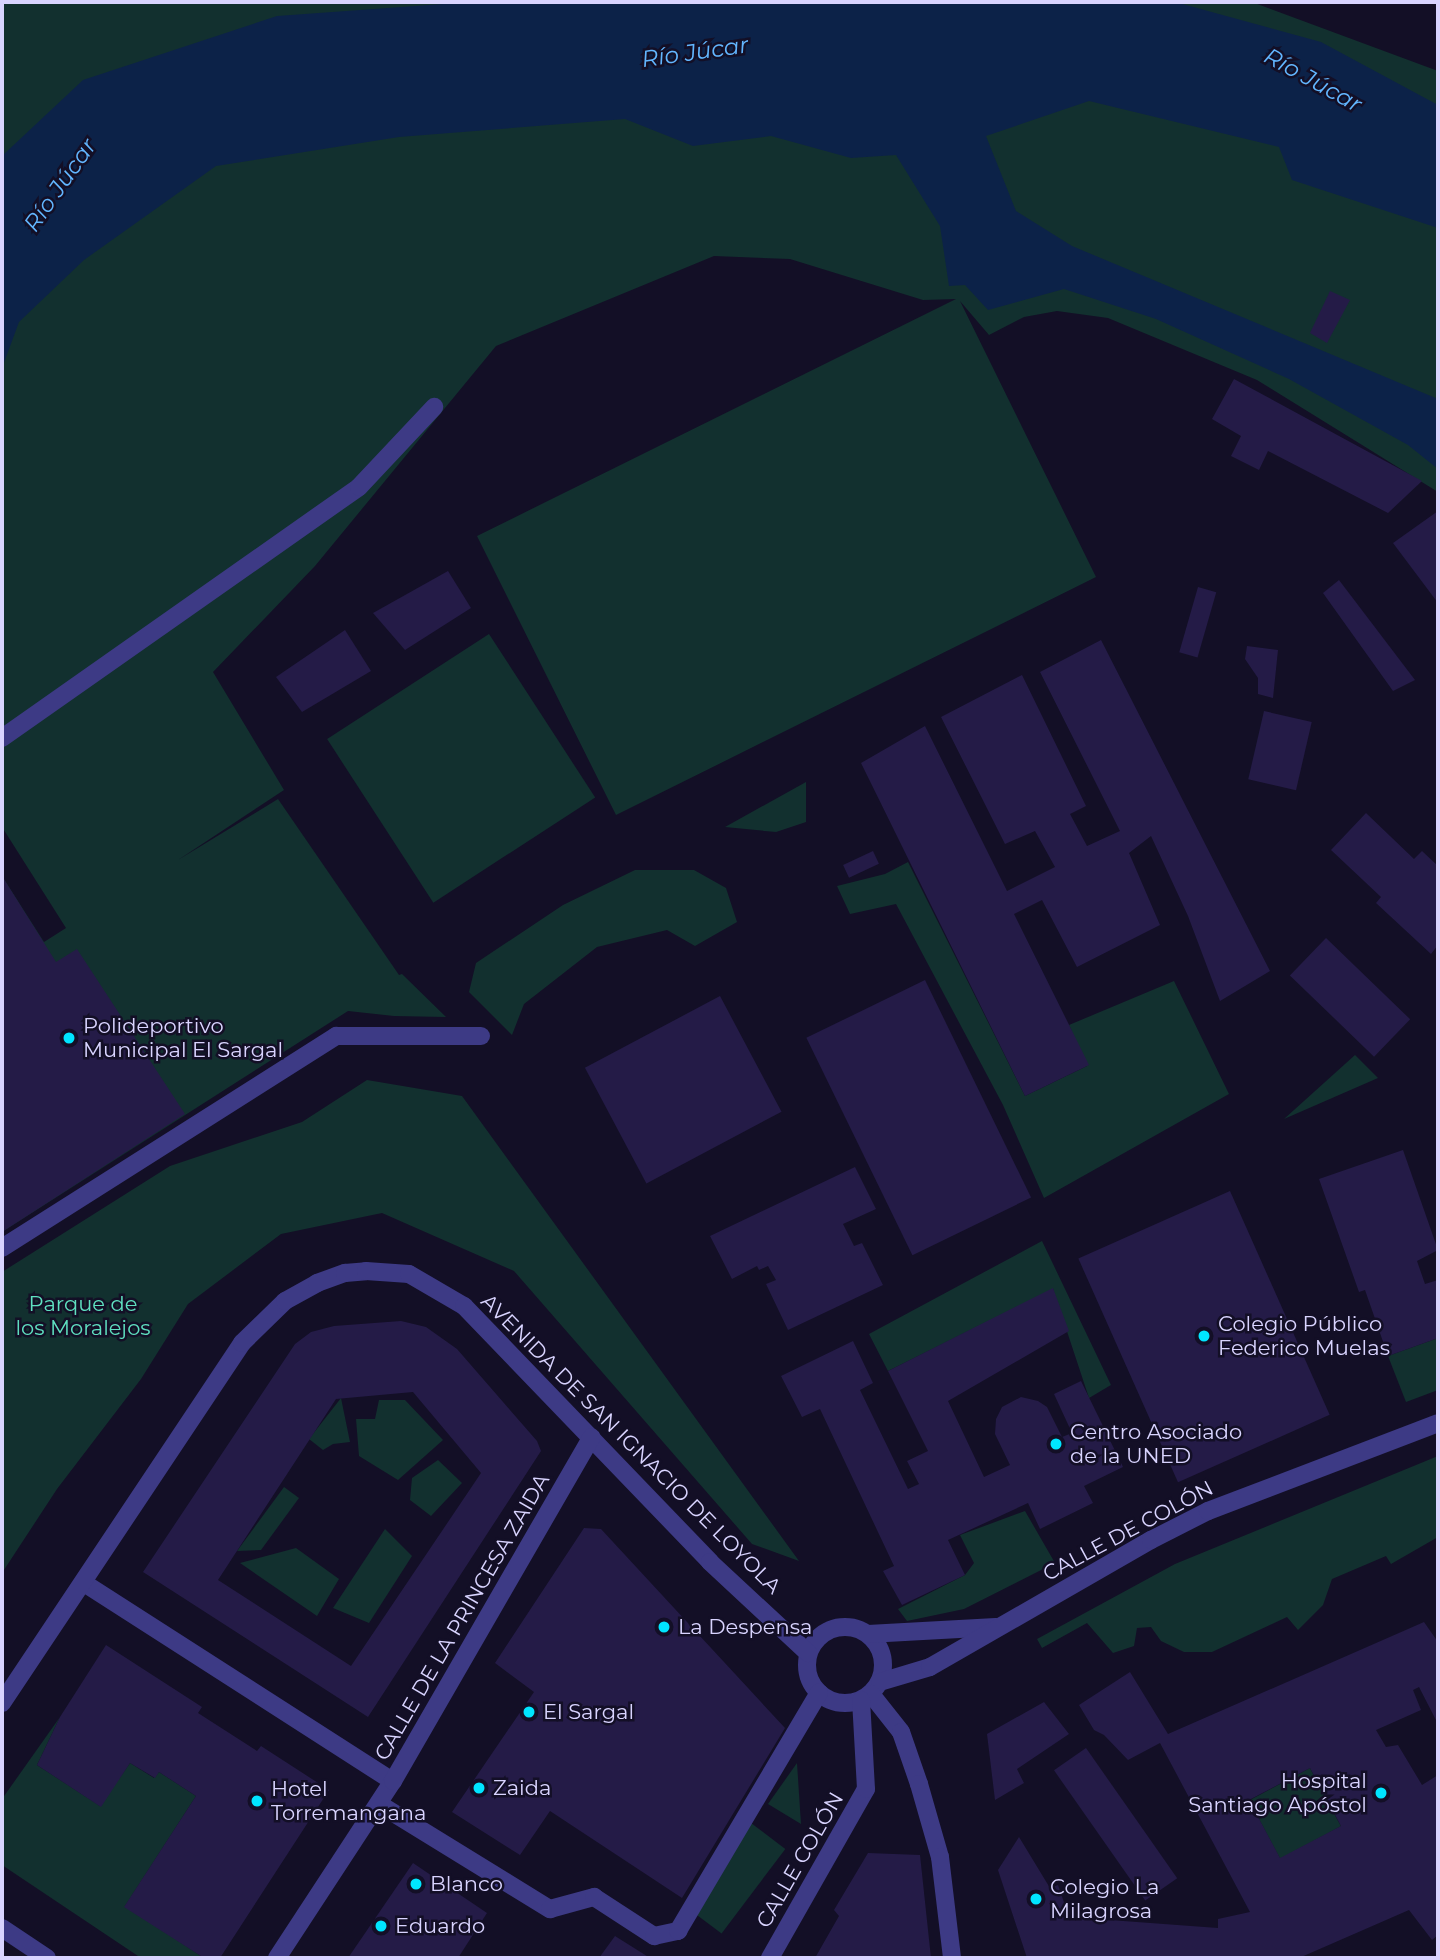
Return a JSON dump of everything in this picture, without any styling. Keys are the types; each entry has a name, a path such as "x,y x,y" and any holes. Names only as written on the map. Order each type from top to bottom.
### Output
{"street":[{"path":"2,738 359,487 434,407"},
{"path":"2,1248 336,1036 481,1036"},
{"name":"AVENIDA DE SAN IGNACIO DE LOYOLA","path":"2,1703 84,1583 225,1364 242,1343 285,1301 317,1283 345,1273 386,1270 409,1274 440,1290 471,1313 593,1437 710,1562 808,1653"},
{"name":"CALLE DE COLÓN","path":"871,1692 930,1667 1208,1511 1438,1423"},
{"name":"CALLE DE LA PRINCESA ZAIDA","path":"277,1958 393,1781 593,1437"},
{"path":"84,1583 393,1781"},
{"name":"CALLE DE COLÓN","path":"868,1634 1000,1626"},
{"path":"852,1627 868,1634 876,1642 884,1661 871,1692 839,1703 819,1693 807,1674 808,1653 813,1643 830,1629 852,1627"},
{"path":"871,1692 901,1732 919,1784 940,1857 952,1958"},
{"name":"CALLE COLÓN","path":"770,1958 866,1789 871,1692"},
{"path":"379,1804 550,1909 594,1897 654,1936 678,1931 819,1693"},
{"path":"2,1928 47,1958"}],"green space":[{"path":"2,2 1252,2 1438,71 1438,492 1257,380 1108,318 1057,311 1024,317 989,335 960,301 1096,577 616,815 477,536 956,299 923,300 790,259 714,256 496,346 315,566 213,672 284,790 178,860 278,799 399,975 402,974 446,1017 394,1016 348,1011 2,1232 2,876 44,942 66,928 2,827"},
{"path":"489,634 595,798 433,903 327,739"},
{"path":"806,782 806,822 776,832 725,827"},
{"path":"908,862 1025,1096 1087,1066 1069,1025 1174,981 1229,1094 1044,1198 1003,1105 896,904 850,914 837,886 885,874"},
{"path":"635,870 694,870 726,888 737,922 695,946 667,930 597,947 524,1004 512,1035 469,992 476,963 563,905"},
{"path":"1355,1055 1378,1078 1284,1119"},
{"name":"Parque de los Moralejos","path":"367,1080 462,1096 799,1561 752,1544 514,1271 382,1213 281,1234 188,1304 141,1379 57,1489 2,1573 2,1272 170,1166 302,1122"},
{"path":"1042,1241 1111,1385 1089,1398 1053,1289 888,1371 869,1334"},
{"path":"1438,1338 1438,1390 1406,1402 1388,1356"},
{"path":"341,1398 350,1442 333,1444 323,1450 309,1439"},
{"path":"379,1400 405,1400 443,1440 398,1480 359,1456 356,1419 375,1419"},
{"path":"1438,1456 1438,1537 1391,1564 1386,1556 1332,1579 1323,1605 1298,1630 1287,1617 1212,1652 1184,1652 1161,1641 1151,1627 1137,1628 1134,1646 1113,1653 1087,1623 1042,1648 1037,1639 1175,1564"},
{"path":"438,1460 462,1483 431,1516 410,1500 412,1478"},
{"path":"284,1487 299,1498 261,1550 237,1551"},
{"path":"1025,1511 1055,1563 964,1609 907,1621 898,1609 965,1575 974,1563 960,1535"},
{"path":"385,1529 412,1556 369,1623 333,1608"},
{"path":"296,1548 339,1579 317,1616 240,1563"},
{"path":"60,1717 37,1765 100,1806 130,1763 154,1778 159,1772 196,1796 125,1906 204,1958 141,1958 2,1865 2,1799"},
{"path":"797,1763 801,1824 768,1804"},
{"path":"1310,1768 1341,1826 1280,1859 1249,1800"},
{"path":"751,1823 785,1849 722,1934 687,1908"}],"water":[{"name":"Río Júcar","path":"471,2 1175,2 1321,42 1438,105 1438,228 1292,180 1279,147 1089,101 986,136 1016,211 1072,246 1438,399 1438,469 1408,445 1289,379 1156,319 1064,289 988,310 965,285 949,286 940,226 896,155 851,158 771,136 693,146 625,119 399,137 216,166 84,260 19,322 2,368 2,156 83,80 277,16"}],"building":[{"path":"1330,291 1350,300 1327,343 1310,333"},
{"path":"1234,379 1422,481 1388,513 1268,451 1259,470 1231,456 1241,436 1212,419"},
{"path":"1438,511 1438,603 1393,543"},
{"path":"448,571 471,608 405,650 373,613"},
{"path":"1339,580 1415,680 1393,691 1323,593"},
{"path":"1198,587 1216,592 1198,658 1179,652"},
{"path":"345,630 371,671 302,712 276,677"},
{"path":"1101,640 1270,971 1220,1001 1188,916 1151,836 1129,853 1160,925 1077,967 1042,900 1014,914 1089,1065 1025,1096 861,763 925,726 1007,891 1055,867 1035,831 1005,844 941,717 1022,675 1086,806 1070,814 1087,846 1120,831 1040,672"},
{"path":"1247,646 1278,650 1273,698 1258,694 1258,678 1245,659"},
{"path":"1264,711 1312,722 1296,790 1248,779"},
{"path":"1366,813 1414,859 1422,851 1438,866 1438,945 1431,954 1376,903 1381,897 1331,850"},
{"path":"873,851 879,864 849,878 843,865"},
{"name":"Polideportivo Municipal El Sargal","path":"2,876 56,962 77,949 185,1114 2,1232"},
{"path":"1326,938 1410,1019 1374,1057 1290,975"},
{"path":"925,980 1031,1198 912,1255 806,1038"},
{"path":"720,996 782,1112 646,1183 585,1068"},
{"path":"1403,1150 1438,1250 1417,1261 1425,1284 1438,1280 1438,1338 1388,1356 1365,1290 1359,1292 1319,1179"},
{"path":"855,1167 876,1209 843,1224 854,1246 862,1243 883,1285 788,1330 766,1284 776,1280 768,1266 759,1270 757,1266 732,1279 710,1236"},
{"name":"Colegio Público Federico Muelas","path":"1230,1191 1330,1415 1178,1482 1078,1259"},
{"name":"Centro Asociado de la UNED","path":"1053,1288 1069,1331 948,1401 984,1477 1010,1465 995,1434 996,1419 1002,1407 1021,1397 1038,1401 1047,1407 1062,1437 1072,1433 1054,1394 1081,1381 1123,1467 1084,1486 1093,1503 1040,1529 1028,1503 948,1540 965,1575 902,1605 883,1571 894,1566 820,1409 802,1417 781,1376 853,1341 873,1383 860,1390 908,1489 919,1484 907,1461 928,1451 888,1371"},
{"path":"401,1321 426,1327 457,1349 537,1441 541,1451 368,1717 143,1572 295,1344 311,1332 334,1326","holes":["413,1392 481,1473 351,1666 218,1580 336,1399"]},
{"path":"584,1528 601,1529 785,1728 682,1898 550,1811 520,1855 452,1812 534,1692 495,1663"},
{"name":"Hospital Santiago Apóstol","path":"1424,1622 1438,1642 1438,1724 1419,1687 1413,1690 1421,1710 1376,1730 1386,1747 1398,1745 1422,1785 1438,1775 1438,1935 1432,1940 1409,1910 1299,1958 1027,1958 998,1870 1019,1837 1050,1888 1058,1885 1069,1917 1218,1928 1218,1919 1250,1912 1160,1743 1128,1760 1104,1735 1094,1730 1079,1705 1130,1672 1168,1734","holes":["1310,1768 1341,1826 1280,1858 1249,1800"]},
{"name":"Hotel Torremangana","path":"106,1645 202,1707 198,1713 257,1751 261,1746 329,1790 220,1958 204,1958 124,1907 196,1796 159,1772 155,1778 130,1763 101,1807 37,1765 60,1717"},
{"path":"1044,1702 1069,1734 1017,1769 1024,1783 995,1800 987,1734"},
{"path":"1086,1748 1177,1878 1145,1901 1054,1770"},
{"path":"868,1853 920,1855 931,1958 815,1958 839,1916 834,1910"},
{"path":"413,1863 487,1913 458,1958 348,1958"},
{"path":"615,1936 650,1958 599,1958"}],"place":[{"name":"Polideportivo Municipal El Sargal","path":"69,1038"},
{"name":"Colegio Público Federico Muelas","path":"1204,1336"},
{"name":"Centro Asociado de la UNED","path":"1056,1444"},
{"name":"La Despensa","path":"664,1627"},
{"name":"El Sargal","path":"529,1712"},
{"name":"Zaida","path":"479,1788"},
{"name":"Hospital Santiago Apóstol","path":"1381,1793"},
{"name":"Hotel Torremangana","path":"257,1801"},
{"name":"Blanco","path":"416,1884"},
{"name":"Colegio La Milagrosa","path":"1036,1899"},
{"name":"Eduardo","path":"381,1926"}]}
